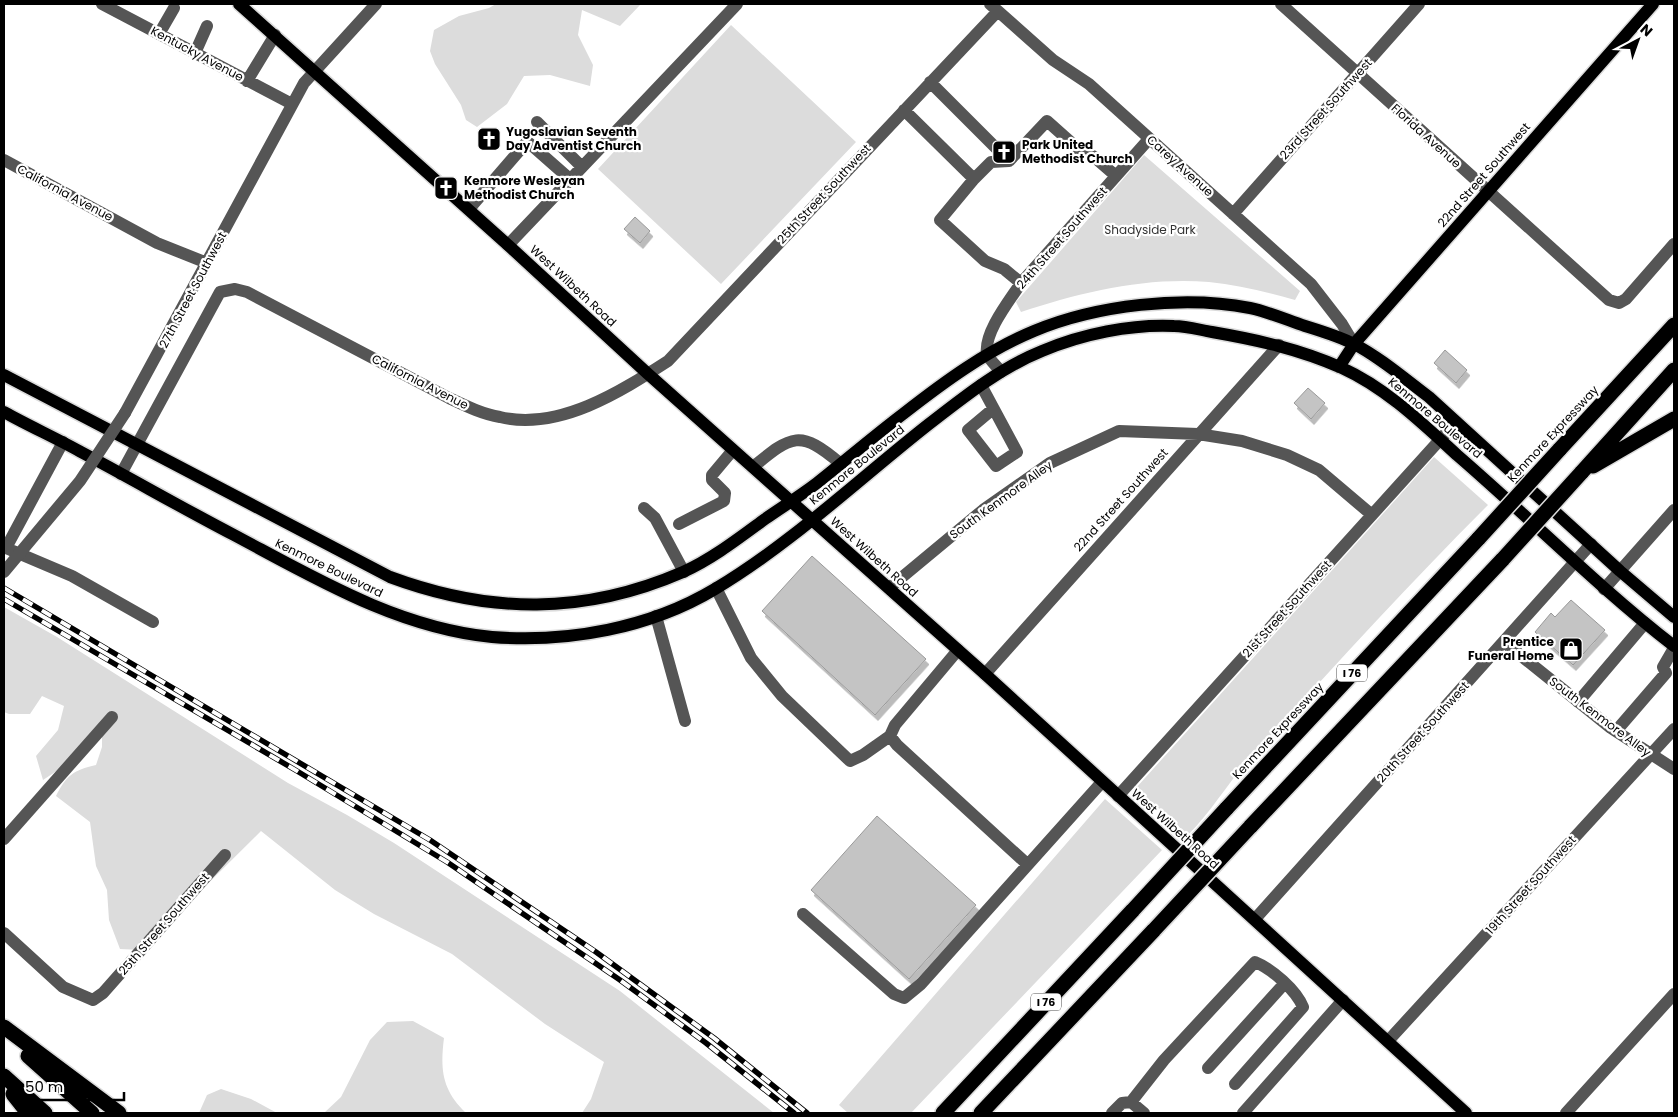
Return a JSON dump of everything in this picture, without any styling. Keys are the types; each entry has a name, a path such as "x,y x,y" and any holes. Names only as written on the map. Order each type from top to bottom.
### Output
{"highway":[{"name":"Kenmore Expressway","path":"943,1113 1674,325"},
{"name":"I 76","path":"981,1113 1503,559 1674,370"},
{"path":"1581,473 1674,419"},
{"path":"4,1027 119,1113"},
{"path":"4,1034 92,1113"},
{"path":"4,1076 45,1113"},
{"path":"4,1084 28,1113"}],"main road":[{"name":"West Wilbeth Road","path":"240,4 469,209 647,373 1255,918 1466,1113"},
{"name":"22nd Street Southwest","path":"1339,367 1354,344 1653,4"},
{"name":"Kenmore Boulevard","path":"4,375 390,577 445,596 505,604 564,603 619,593 684,572 730,544 791,501 841,464 923,398 987,354 1032,332 1059,322 1120,307 1156,304 1248,308 1327,333 1354,344 1410,383 1674,617"},
{"name":"Kenmore Boulevard","path":"4,412 300,571 367,603 455,631 496,637 555,637 628,626 656,616 716,588 812,519 902,445 981,385 1001,372 1048,348 1102,333 1144,327 1176,326 1279,345 1339,367 1380,390 1440,440 1604,589 1674,647"}],"street":[{"name":"Kentucky Avenue","path":"102,4 292,104"},
{"name":"27th Street Southwest","path":"4,572 80,481 125,413 208,263 292,104 315,70 376,4"},
{"path":"508,245 737,4"},
{"name":"Florida Avenue","path":"1281,4 1609,300 1619,303 1626,299 1674,244"},
{"name":"23rd Street Southwest","path":"1233,214 1419,4"},
{"name":"25th Street Southwest","path":"647,373 668,361 930,82 994,7"},
{"name":"Carey Avenue","path":"994,7 1053,60 1088,84 1311,284 1342,324 1354,344"},
{"path":"159,34 174,8"},
{"path":"194,53 207,26"},
{"path":"247,80 275,35"},
{"path":"930,82 1010,161"},
{"path":"904,110 974,179"},
{"path":"1021,283 1004,269 985,261 940,220 974,179 990,162 1010,161 1047,121 1084,154 1093,156 1116,176"},
{"path":"536,122 582,168"},
{"name":"24th Street Southwest","path":"987,354 987,344 995,323 1021,283 1149,138"},
{"path":"469,209 526,143 529,142 571,180"},
{"name":"California Avenue","path":"4,160 157,243 208,263"},
{"name":"27th Street Southwest","path":"121,474 220,292 228,288"},
{"name":"California Avenue","path":"228,288 247,292 449,398 482,413 502,418 528,419 581,409 610,396 647,373"},
{"name":"22nd Street Southwest","path":"985,674 1279,345"},
{"path":"987,354 1001,372"},
{"path":"981,385 993,409"},
{"name":"21st Street Southwest","path":"1118,796 1456,422"},
{"name":"South Kenmore Alley","path":"889,588 983,510 1050,463 1119,432 1198,434 1242,442 1287,455 1319,470 1372,515"},
{"path":"753,467 778,446 795,439 819,445 841,464"},
{"path":"63,442 6,548 72,576 153,622"},
{"path":"679,524 724,501 725,493 712,480 712,475 733,450"},
{"path":"644,508 655,518 684,572"},
{"path":"1604,589 1674,510"},
{"name":"20th Street Southwest","path":"1255,918 1591,544"},
{"path":"716,588 751,658 782,696 850,761 863,755 890,736 895,725 958,650"},
{"path":"656,616 685,721"},
{"path":"1578,702 1645,623"},
{"name":"South Kenmore Alley","path":"1504,642 1616,732 1674,769"},
{"path":"1616,732 1666,673 1663,667 1674,647"},
{"path":"4,839 112,717"},
{"name":"19th Street Southwest","path":"1388,1041 1674,729"},
{"path":"890,736 897,745 1027,864"},
{"path":"803,914 894,994 904,998 921,984 1102,782"},
{"name":"25th Street Southwest","path":"4,933 63,987 93,1000 103,993 225,855"},
{"path":"1112,1113 1122,1103 1132,1102 1164,1060 1249,966 1255,962 1264,965 1300,999 1303,1007 1235,1084"},
{"path":"1208,1068 1284,984"},
{"path":"1566,1113 1674,994"},
{"path":"1243,1113 1343,1000"},
{"path":"1132,1102 1144,1113"}],"green space":[{"path":"496,4 641,4 620,26 582,10 578,35 593,65 590,86 550,75 524,76 507,104 477,127 466,120 461,105 435,64 430,51 434,30 459,16 489,8"},
{"path":"731,25 856,142 721,284 598,169"},
{"name":"Shadyside Park","path":"1144,155 1300,291 1295,300 1220,283 1161,282 1090,292 1021,312 1016,302"},
{"path":"1434,457 1488,505 1398,598 1252,756 1188,835 1136,788"},
{"path":"4,607 57,637 288,783 394,843 620,991 774,1113 582,1113 591,1099 604,1062 545,1024 452,954 374,914 335,890 261,831 141,950 120,949 109,920 107,890 96,866 90,822 56,796 63,783 71,775 81,769 96,765 102,747 102,729 58,770 43,780 36,756 58,730 64,706 42,696 30,714 9,714 4,712"},
{"path":"1105,799 1162,850 911,1113 848,1113 839,1105"},
{"path":"413,1021 444,1038 442,1060 444,1079 452,1096 466,1113 324,1113 341,1097 370,1040 387,1022"},
{"path":"221,1089 251,1099 277,1113 199,1113 207,1095"}],"building":[{"path":"635,217 650,231 640,243 624,229"},
{"path":"1445,350 1467,370 1456,383 1434,363"},
{"path":"1308,388 1325,403 1311,419 1294,403"},
{"path":"812,556 926,659 875,715 762,611"},
{"name":"Prentice Funeral Home","path":"1571,600 1605,630 1573,665 1535,632 1551,613 1555,617"},
{"path":"877,816 976,905 909,979 811,890"}],"railway":[{"path":"4,588 430,840 596,952 714,1038 807,1113"},
{"path":"4,599 297,771 447,862 620,980 706,1043 794,1113"}],"place":[{"name":"Yugoslavian Seventh Day Adventist Church","path":"489,139"},
{"name":"Park United Methodist Church","path":"1004,152"},
{"name":"Kenmore Wesleyan Methodist Church","path":"446,188"},
{"name":"Prentice Funeral Home","path":"1571,649"}]}
